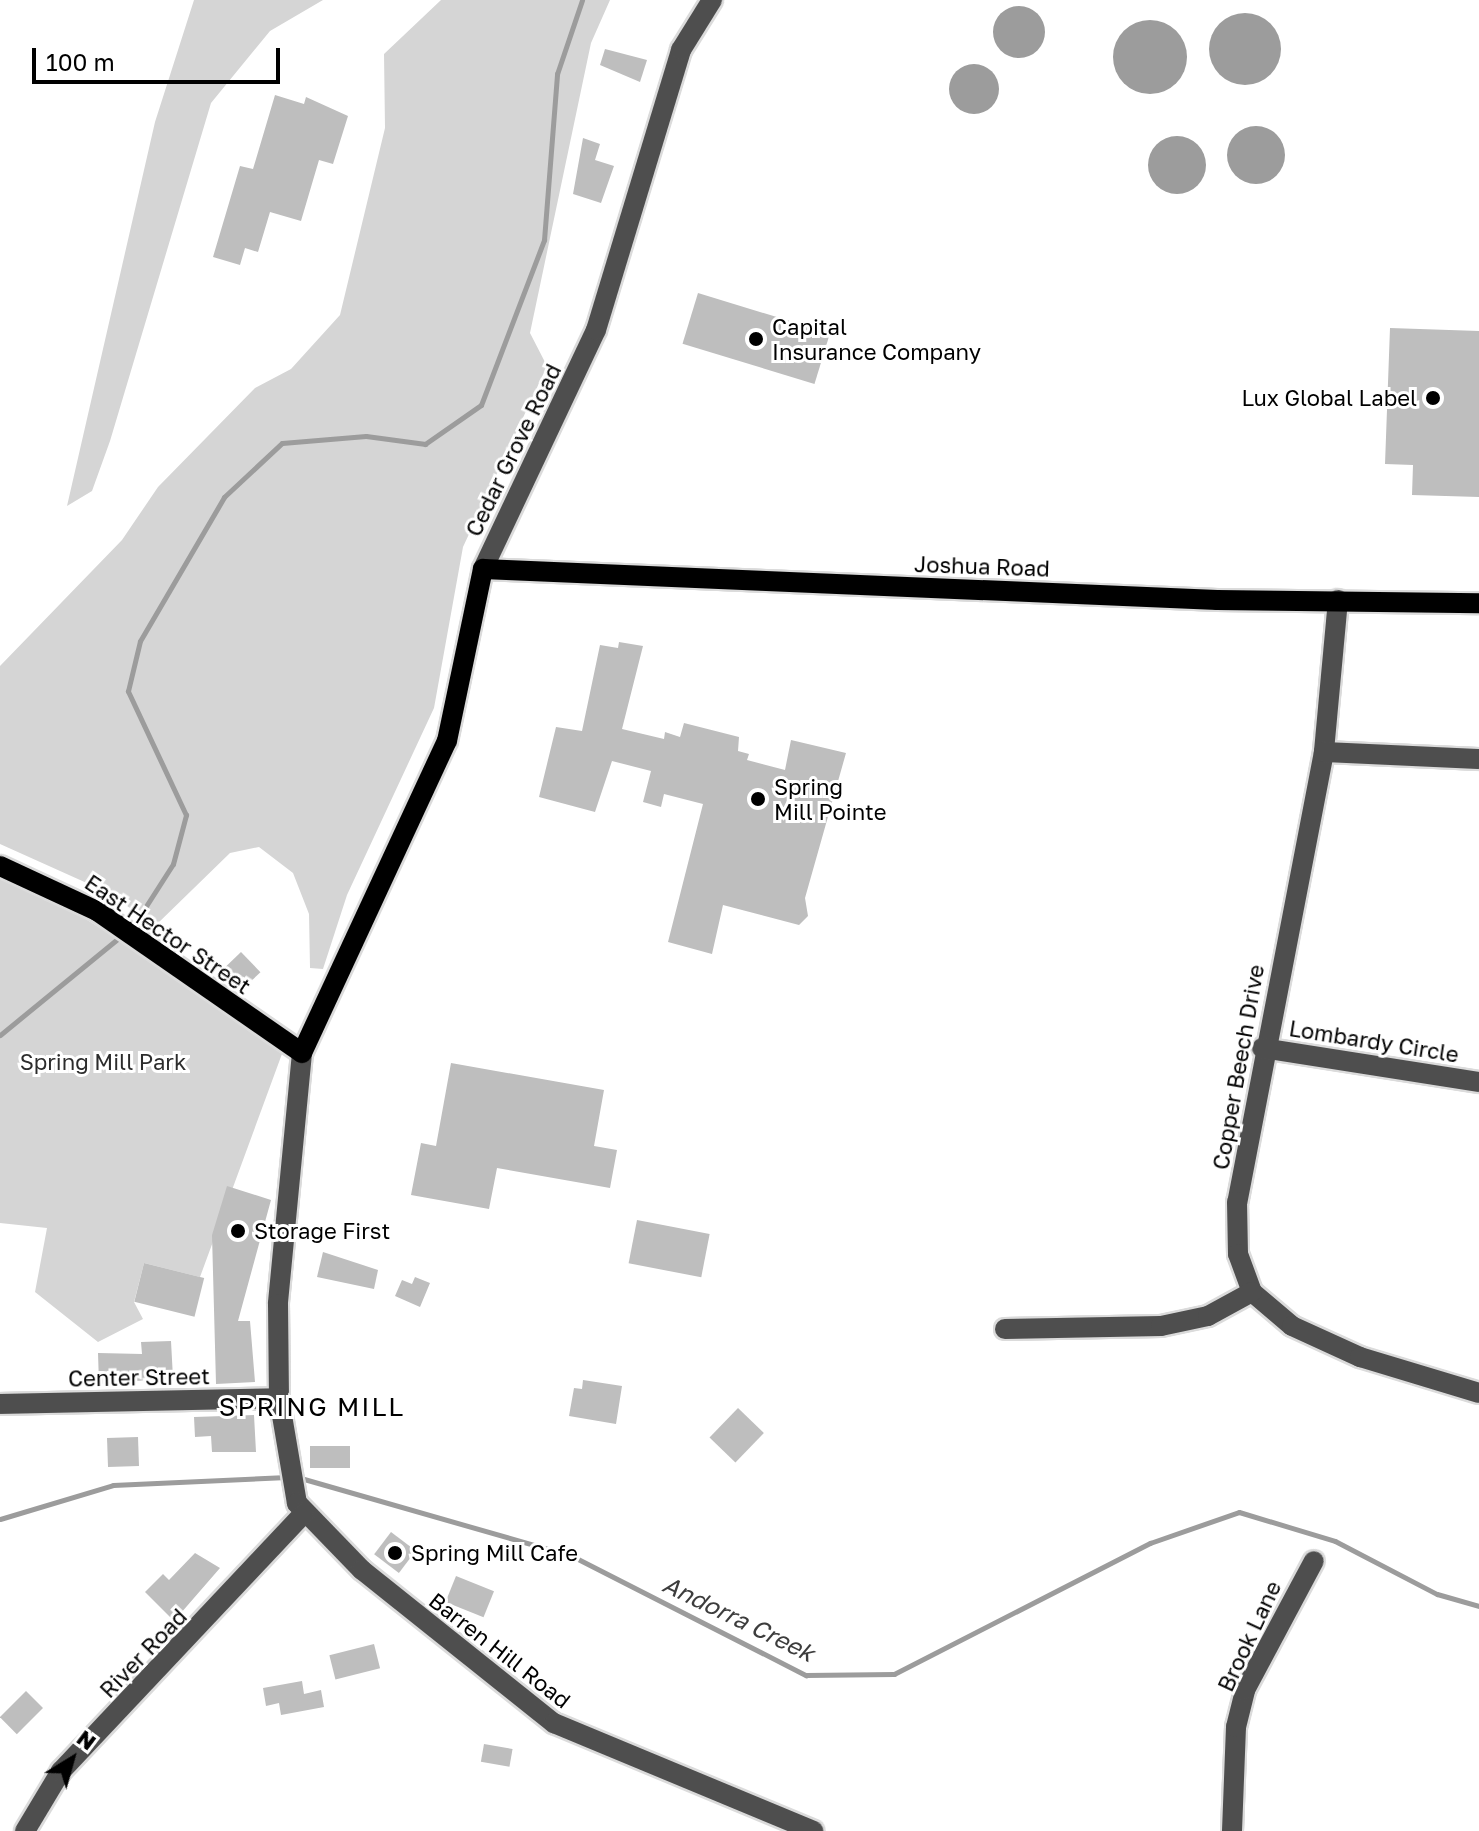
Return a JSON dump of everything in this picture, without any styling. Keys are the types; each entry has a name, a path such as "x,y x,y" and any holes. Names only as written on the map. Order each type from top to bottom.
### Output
{"main road":[{"name":"Joshua Road","path":"483,569 1479,603"},
{"name":"Cedar Grove Road","path":"302,1053 447,741 483,569"},
{"name":"East Hector Street","path":"0,866 97,911 302,1053"}],"street":[{"name":"Cedar Grove Road","path":"483,569 596,330 681,50 712,0"},
{"name":"Copper Beech Drive","path":"1338,600 1324,752 1262,1048 1237,1202 1238,1254 1252,1292 1292,1326 1360,1357 1479,1393"},
{"path":"1324,752 1479,759"},
{"name":"Lombardy Circle","path":"1262,1048 1479,1082"},
{"name":"Barren Hill Road","path":"302,1053 278,1304 279,1398 285,1457 304,1513 396,1598 554,1723 813,1831"},
{"path":"1005,1329 1161,1326 1208,1316 1252,1292"},
{"name":"Center Street","path":"0,1404 279,1398"},
{"name":"River Road","path":"25,1831 61,1771 304,1513"},
{"name":"Brook Lane","path":"1232,1831 1236,1727 1245,1690 1314,1561"}],"green space":[{"path":"194,0 323,0 270,31 211,103 110,441 92,491 67,506 155,122"},
{"path":"441,0 610,0 591,43 530,333 547,366 463,547 434,708 347,895 323,969 310,968 309,914 293,873 259,847 230,853 155,926 109,893 0,844 0,666 122,540 158,487 255,388 291,369 340,315 385,128 384,54"},
{"name":"Spring Mill Park","path":"0,866 286,1043 200,1277 144,1263 134,1302 143,1319 98,1342 35,1292 47,1228 0,1223"}],"shaded area":[{"path":"1019,6 1037,14 1045,32 1037,50 1019,58 1001,50 993,32 1001,14"},
{"path":"1252,13 1271,23 1279,35 1279,63 1271,75 1259,83 1238,85 1219,75 1211,63 1209,42 1219,23 1231,15"},
{"path":"1150,20 1164,23 1176,31 1184,43 1187,57 1184,71 1176,83 1164,91 1150,94 1136,91 1124,83 1116,71 1113,57 1116,43 1124,31 1136,23"},
{"path":"974,64 992,71 999,89 992,107 974,114 956,107 949,89 956,71"},
{"path":"1256,126 1277,134 1285,155 1277,176 1256,184 1235,176 1227,155 1235,134"},
{"path":"1177,136 1197,145 1206,165 1197,185 1177,194 1157,185 1148,165 1157,145"}],"building":[{"path":"605,49 647,60 640,82 600,65"},
{"path":"275,95 304,104 306,97 348,116 333,164 319,160 301,221 270,212 258,252 245,248 240,265 213,257 240,166 253,169"},
{"path":"583,138 600,144 595,160 614,166 601,203 573,194"},
{"name":"Capital Insurance Company","path":"698,293 830,333 814,384 683,344"},
{"name":"Lux Global Label","path":"1390,328 1479,331 1479,497 1412,495 1413,465 1385,464"},
{"name":"Spring Mill Pointe","path":"619,642 643,646 622,729 664,739 665,732 680,737 684,723 739,737 738,751 749,754 747,760 785,770 791,740 846,753 805,898 808,916 799,925 723,905 712,954 668,942 703,804 664,794 661,807 643,802 651,771 612,761 595,812 539,797 556,727 582,731 600,645 618,648"},
{"path":"241,952 260,972 242,990 223,969"},
{"path":"451,1063 604,1090 594,1146 617,1150 610,1188 497,1168 489,1209 411,1195 421,1143 436,1146"},
{"name":"Storage First","path":"227,1186 271,1200 238,1321 250,1321 255,1382 216,1384 212,1235"},
{"path":"637,1220 710,1234 701,1277 629,1263"},
{"path":"323,1252 378,1270 374,1289 317,1277"},
{"path":"144,1263 204,1278 194,1317 134,1302"},
{"path":"415,1277 430,1283 420,1307 395,1296 402,1280 412,1284"},
{"path":"171,1341 173,1378 99,1384 98,1353 142,1354 141,1342"},
{"path":"583,1380 622,1386 616,1424 569,1416 574,1388 582,1389"},
{"path":"738,1408 764,1433 735,1463 710,1437"},
{"path":"254,1415 256,1452 212,1452 211,1436 195,1437 194,1417"},
{"path":"138,1437 139,1466 108,1467 107,1438"},
{"path":"310,1446 350,1446 350,1468 310,1468"},
{"name":"Spring Mill Cafe","path":"391,1532 416,1551 399,1573 374,1554"},
{"path":"195,1553 220,1568 174,1621 145,1592 163,1574 169,1580"},
{"path":"456,1576 494,1591 484,1617 446,1602"},
{"path":"374,1644 380,1668 335,1679 329,1655"},
{"path":"302,1681 304,1694 321,1690 324,1707 281,1715 279,1703 266,1706 263,1688"},
{"path":"26,1691 43,1708 17,1734 0,1717"},
{"path":"484,1744 513,1749 509,1767 481,1762"}],"waterway":[{"path":"132,928 173,864 186,815 128,691 140,641 224,497 282,443 366,436 425,444 481,405 544,240 557,74 582,0"},
{"path":"0,1035 121,936"},
{"name":"Andorra Creek","path":"0,1519 113,1485 287,1477"},
{"name":"Andorra Creek","path":"297,1477 572,1556 806,1675 894,1674 1150,1543 1239,1512 1335,1541 1437,1594 1479,1606"}],"place":[{"name":"Capital Insurance Company","path":"756,339"},
{"name":"Lux Global Label","path":"1433,398"},
{"name":"Spring Mill Pointe","path":"758,799"},
{"name":"Storage First","path":"238,1231"},
{"name":"Spring Mill Cafe","path":"395,1553"}],"district":[{"name":"SPRING MILL","path":"312,1407"}]}
